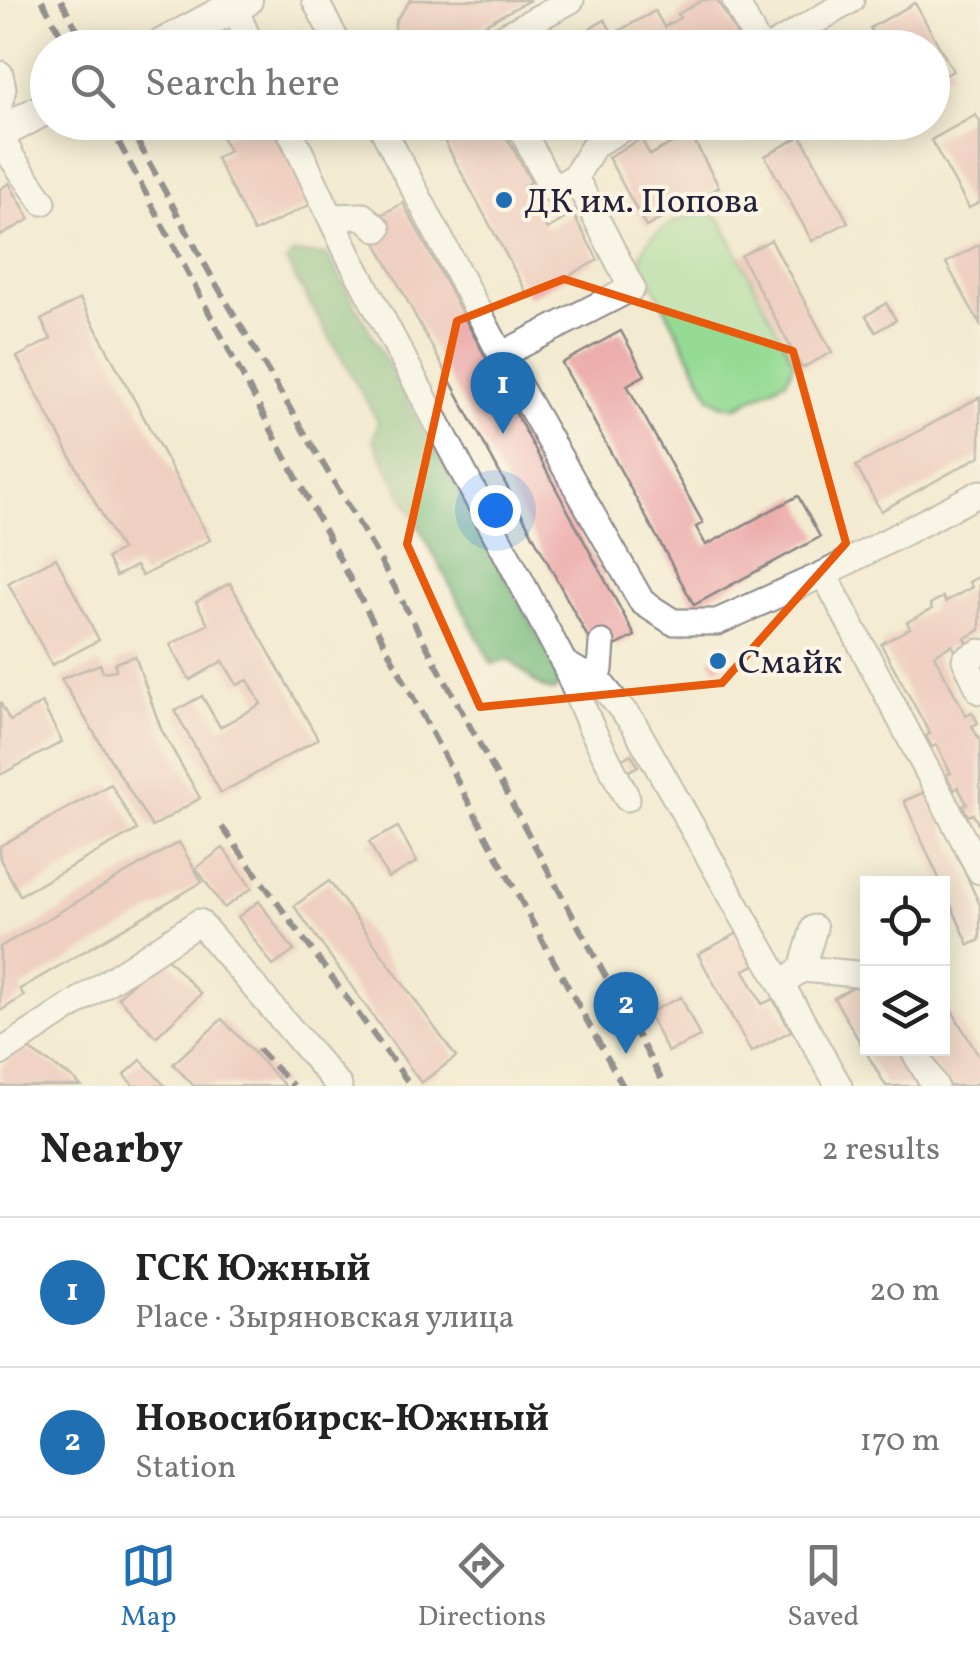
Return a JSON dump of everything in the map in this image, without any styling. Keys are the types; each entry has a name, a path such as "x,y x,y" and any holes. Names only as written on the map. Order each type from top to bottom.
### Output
{"main road":[{"path":"184,30 220,7"}],"street":[{"path":"315,0 331,30"},
{"path":"516,30 571,0"},
{"path":"734,0 750,30"},
{"path":"800,30 850,0"},
{"path":"220,7 238,30"},
{"path":"0,74 15,119 12,158 43,202"},
{"path":"294,140 330,216 564,664 626,798"},
{"path":"388,140 501,355 642,602 673,622 716,622 824,574 980,493"},
{"path":"527,140 552,189 575,177 594,144 601,140"},
{"path":"501,355 632,288 575,177"},
{"path":"330,216 363,216 378,229"},
{"path":"824,574 980,871"},
{"path":"588,677 600,670 602,643"},
{"path":"980,652 966,660 980,691"},
{"path":"564,664 602,685 633,724 792,976 839,1086"},
{"path":"0,1053 199,922 338,1086"},
{"path":"792,976 814,928"},
{"path":"792,976 860,975"},
{"path":"917,1056 935,1086"}],"highlighted area":[{"path":"564,279 793,351 846,543 722,683 480,707 407,544 457,321"}],"green space":[{"path":"710,212 721,220 794,362 787,379 736,407 711,397 641,261 648,242 656,234 688,217"},
{"path":"293,253 328,255 556,668 562,681 554,691 536,683 509,660 492,664 373,440 378,421 286,262"}],"building":[{"path":"410,0 530,0 474,30 395,30 395,22"},
{"path":"703,0 717,0 734,30 620,30 655,11 664,27 680,18 678,14"},
{"path":"915,3 930,30 871,30"},
{"path":"605,20 611,30 587,30"},
{"path":"976,115 980,122 980,202 969,208 931,140 950,140 950,129"},
{"path":"223,140 279,140 311,204 254,232 216,158 229,151"},
{"name":"ДК им. Попова","path":"444,140 509,140 531,182 523,186 547,229 573,214 598,260 529,297"},
{"path":"639,140 650,155 677,140 694,140 719,187 646,227 608,157"},
{"path":"794,140 803,140 848,222 812,241 765,156"},
{"path":"9,183 30,219 0,236 0,189"},
{"path":"403,203 635,636 615,646 611,638 593,647 371,233 386,225 381,215"},
{"path":"771,240 832,352 802,368 741,256"},
{"path":"980,244 980,324 946,263"},
{"path":"80,299 210,540 142,576 136,566 116,576 107,558 121,550 17,357 51,339 41,320"},
{"path":"886,303 896,320 876,332 866,316"},
{"path":"621,331 645,375 627,385 703,523 696,527 706,545 798,496 820,537 694,605 562,363"},
{"path":"980,397 980,456 881,511 856,466"},
{"path":"56,558 99,640 52,665 8,583"},
{"path":"980,576 980,630 965,638 968,643 955,650 952,645 934,655 966,715 972,712 978,723 972,726 980,741 980,828 973,814 968,816 958,787 954,790 946,775 951,773 936,745 932,747 926,736 930,734 881,644 910,628 907,622 932,609 930,604 943,597 945,602 972,587 969,582"},
{"path":"230,583 318,739 221,793 175,711 202,696 220,727 261,704 248,680 237,685 223,661 190,680 170,645 208,624 196,602"},
{"name":"Смайк","path":"720,653 726,663 716,669 710,659"},
{"path":"135,656 161,729 200,798 152,827 61,679 100,664 103,672 116,670 115,663"},
{"path":"0,702 10,721 42,703 62,742 0,775"},
{"path":"631,754 638,766 627,772 621,760"},
{"path":"111,784 137,830 20,895 0,859 0,846"},
{"path":"927,791 980,905 980,940 969,945 950,903 950,876 938,876 904,801"},
{"path":"398,827 417,862 388,878 369,842"},
{"path":"179,842 202,882 20,989 24,996 0,1011 0,947"},
{"path":"223,848 252,888 224,908 196,868"},
{"path":"329,881 456,1057 421,1083 294,906"},
{"path":"259,901 294,951 273,966 238,917"},
{"path":"738,933 755,965 744,970 762,1004 773,999 791,1031 751,1052 698,954"},
{"path":"163,954 201,994 156,1037 118,997"},
{"path":"860,983 860,1042 834,998"},
{"path":"681,997 700,1037 668,1052 648,1013"},
{"path":"950,1007 980,1058 980,1081 971,1086 946,1086 929,1056 950,1056"},
{"path":"222,1019 285,1086 194,1086 173,1064"},
{"path":"23,1046 81,1086 0,1086 0,1068"},
{"path":"868,1056 906,1056 923,1086 886,1086"},
{"path":"141,1060 165,1086 134,1086 124,1075"}],"railway":[{"path":"42,0 58,30"},
{"path":"61,0 77,30"},
{"path":"118,140 623,1086"},
{"path":"137,140 213,279 375,551 665,1086"},
{"path":"222,827 411,1086"},
{"path":"258,1049 293,1086"}],"place":[{"name":"ДК им. Попова","path":"504,200"},
{"name":"ГСК Южный","path":"503,434"},
{"name":"Смайк","path":"718,661"},
{"name":"Новосибирск-Южный","path":"626,1054"}]}
